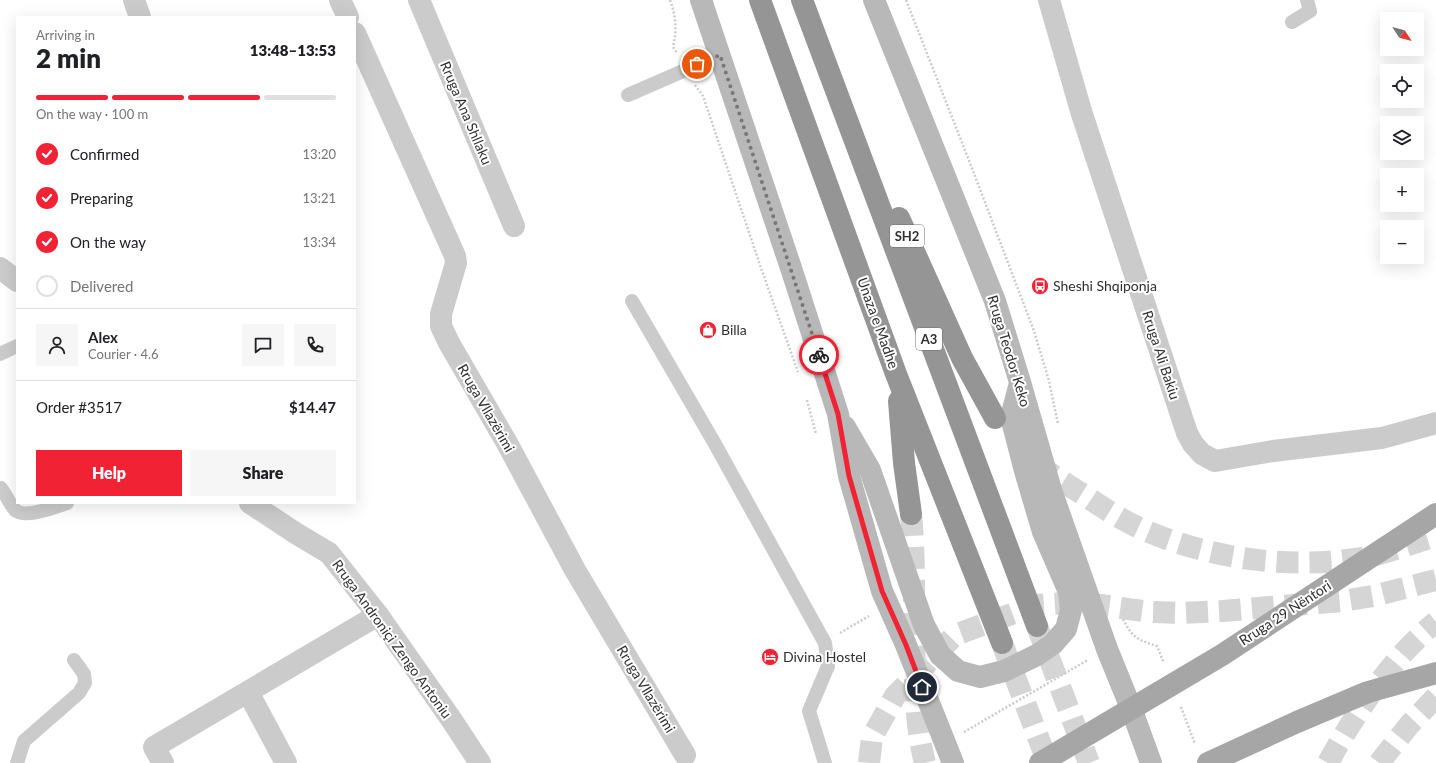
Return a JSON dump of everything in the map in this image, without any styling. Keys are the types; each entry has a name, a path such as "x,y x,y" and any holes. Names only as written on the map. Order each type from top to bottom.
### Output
{"highway":[{"name":"Unaza e Madhe","path":"760,0 896,374 1002,643"},
{"name":"A3","path":"802,0 1037,626"},
{"name":"SH2","path":"822,51 962,358 995,418"},
{"path":"896,374 904,463 911,514"}],"main road":[{"path":"701,0 792,271 838,414 849,476 882,591 906,645 954,763"},
{"name":"Rruga Teodor Keko","path":"874,0 995,301 1052,493 1107,649 1151,763"},
{"path":"838,414 870,470 924,624 940,655 958,671 980,677 1004,671 1037,655 1053,644 1066,629 1071,610 1069,592 1043,532 1011,417 1020,382"},
{"name":"Rruga 29 Nëntori","path":"1040,763 1222,655 1436,514"},
{"path":"1208,763 1297,722 1368,692 1436,673"}],"street":[{"path":"134,0 140,16"},
{"path":"340,0 348,16"},
{"name":"Rruga Ana Shllaku","path":"419,0 514,226"},
{"name":"Rruga Ali Bakiu","path":"1049,0 1081,111 1187,433 1193,444 1202,454 1215,461 1273,451 1382,438 1436,424"},
{"name":"Rruga Vllazërimi","path":"356,35 455,256 456,263 441,314 441,326 575,570 687,759"},
{"path":"0,268 16,280"},
{"name":"Rruga Androniçi Zengo Antoniu","path":"252,504 297,534 329,552 378,615 480,763"},
{"path":"163,763 154,747 378,615"},
{"path":"248,692 286,763"}],"lane":[{"path":"1292,22 1310,11 1307,0"},
{"path":"628,95 720,55"},
{"path":"632,301 715,444 825,642 828,666 809,711 824,763"},
{"path":"0,354 16,346"},
{"path":"1,488 16,510 22,514 63,504"},
{"path":"17,763 24,741 79,694 84,683 84,674 74,660"}],"path":[{"path":"670,0 675,15 676,35 673,47 702,96 799,375"},
{"path":"806,396 818,440"},
{"path":"825,642 869,615 872,623"},
{"path":"945,743 1107,649"}],"tunnel":[{"path":"1037,462 1048,472 1113,514 1144,530 1194,548 1247,559 1301,563 1355,559 1376,555 1436,536"},
{"path":"911,514 916,696 922,752 925,763"},
{"path":"869,763 872,737 895,696 955,635 1036,605 1080,602 1150,612 1183,613 1223,611 1342,601 1373,596 1436,580"},
{"path":"1328,763 1362,706 1376,687 1405,652 1436,622"},
{"path":"1037,626 1089,763"},
{"path":"1002,643 1048,763"},
{"path":"1379,763 1410,724 1436,697"}],"way so far":[{"path":"697,64 720,55 819,355"}],"place":[{"name":"Sheshi Shqiponja","path":"1040,286"},
{"name":"Billa","path":"708,330"},
{"name":"Divina Hostel","path":"770,657"}],"route":[{"path":"819,355 838,414 849,476 882,591 906,645 922,687"}]}
